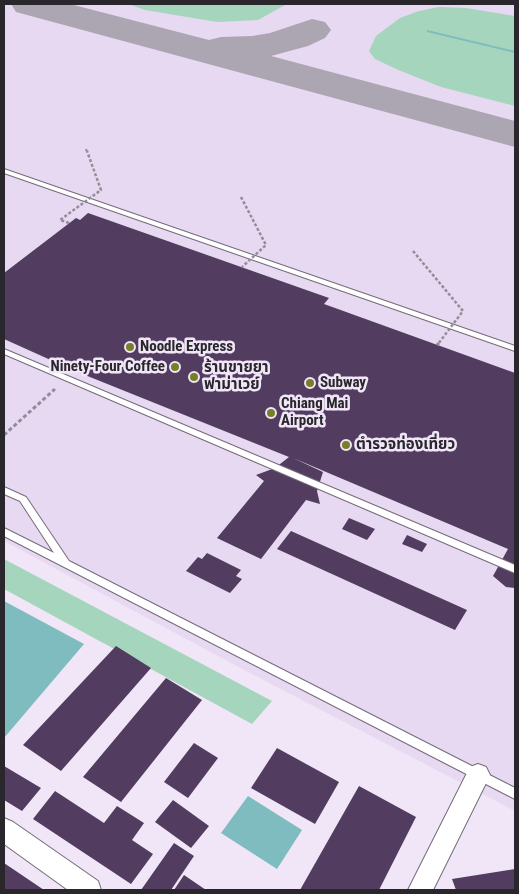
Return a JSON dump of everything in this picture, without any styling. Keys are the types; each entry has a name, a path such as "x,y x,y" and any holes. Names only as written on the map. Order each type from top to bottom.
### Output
{"street":[{"path":"420,890 478,776"},
{"path":"4,830 89,890"}],"lane":[{"path":"4,171 515,349"},
{"path":"4,351 515,569"},
{"path":"4,490 23,499 67,564"},
{"path":"4,532 515,794"}],"path":[{"path":"69,223 60,220 101,190 86,149"},
{"path":"241,197 266,245 242,267"},
{"path":"413,251 463,311 437,345"},
{"path":"4,435 68,378"}],"shaded area":[{"path":"4,4 515,4 515,811 231,663 4,541"},
{"path":"128,4 287,4 258,20 217,22 145,10"},
{"path":"439,7 466,8 515,16 515,106 441,87 375,59 369,51 376,36 400,18 419,11"},
{"path":"4,559 272,701 252,724 4,589"},
{"path":"4,601 84,644 4,738"},
{"path":"248,796 302,830 277,869 221,833"}],"building":[{"path":"88,213 329,298 324,304 515,373 515,588 506,587 493,576 508,549 293,458 323,472 317,491 320,504 306,500 261,559 217,538 264,481 256,475 275,468 289,457 75,371 4,339 4,273 76,218 80,220"},
{"path":"349,518 375,529 367,540 342,529"},
{"path":"291,531 467,610 455,630 277,549"},
{"path":"407,535 427,544 422,552 402,544"},
{"path":"207,553 241,570 236,576 242,579 230,593 186,571 198,557 202,559"},
{"path":"116,646 151,668 61,771 23,745"},
{"path":"166,678 202,700 121,802 83,777"},
{"path":"194,743 218,758 188,798 164,782"},
{"path":"277,748 339,782 315,824 251,788"},
{"path":"4,766 41,788 22,811 4,800"},
{"path":"359,786 416,817 379,890 300,890"},
{"path":"55,791 104,823 117,806 144,823 132,840 153,854 131,884 33,819"},
{"path":"173,800 209,826 191,848 155,822"},
{"path":"174,843 194,856 171,890 141,890"},
{"path":"4,863 44,890 4,890"},
{"path":"515,869 515,890 456,890 452,879"},
{"path":"184,875 206,890 174,890"}],"waterway":[{"path":"428,31 515,52"}],"taxiway":[{"path":"29,4 515,134"},
{"path":"221,49 252,48 276,44 312,30"}],"place":[{"name":"Noodle Express","path":"130,347"},
{"name":"Ninety-Four Coffee","path":"175,367"},
{"name":"ร้านขายยา ฟาม่าเวย์","path":"194,377"},
{"name":"Subway","path":"310,383"},
{"name":"Chiang Mai Airport","path":"271,413"},
{"name":"ตำรวจท่องเที่ยว","path":"346,445"}]}
